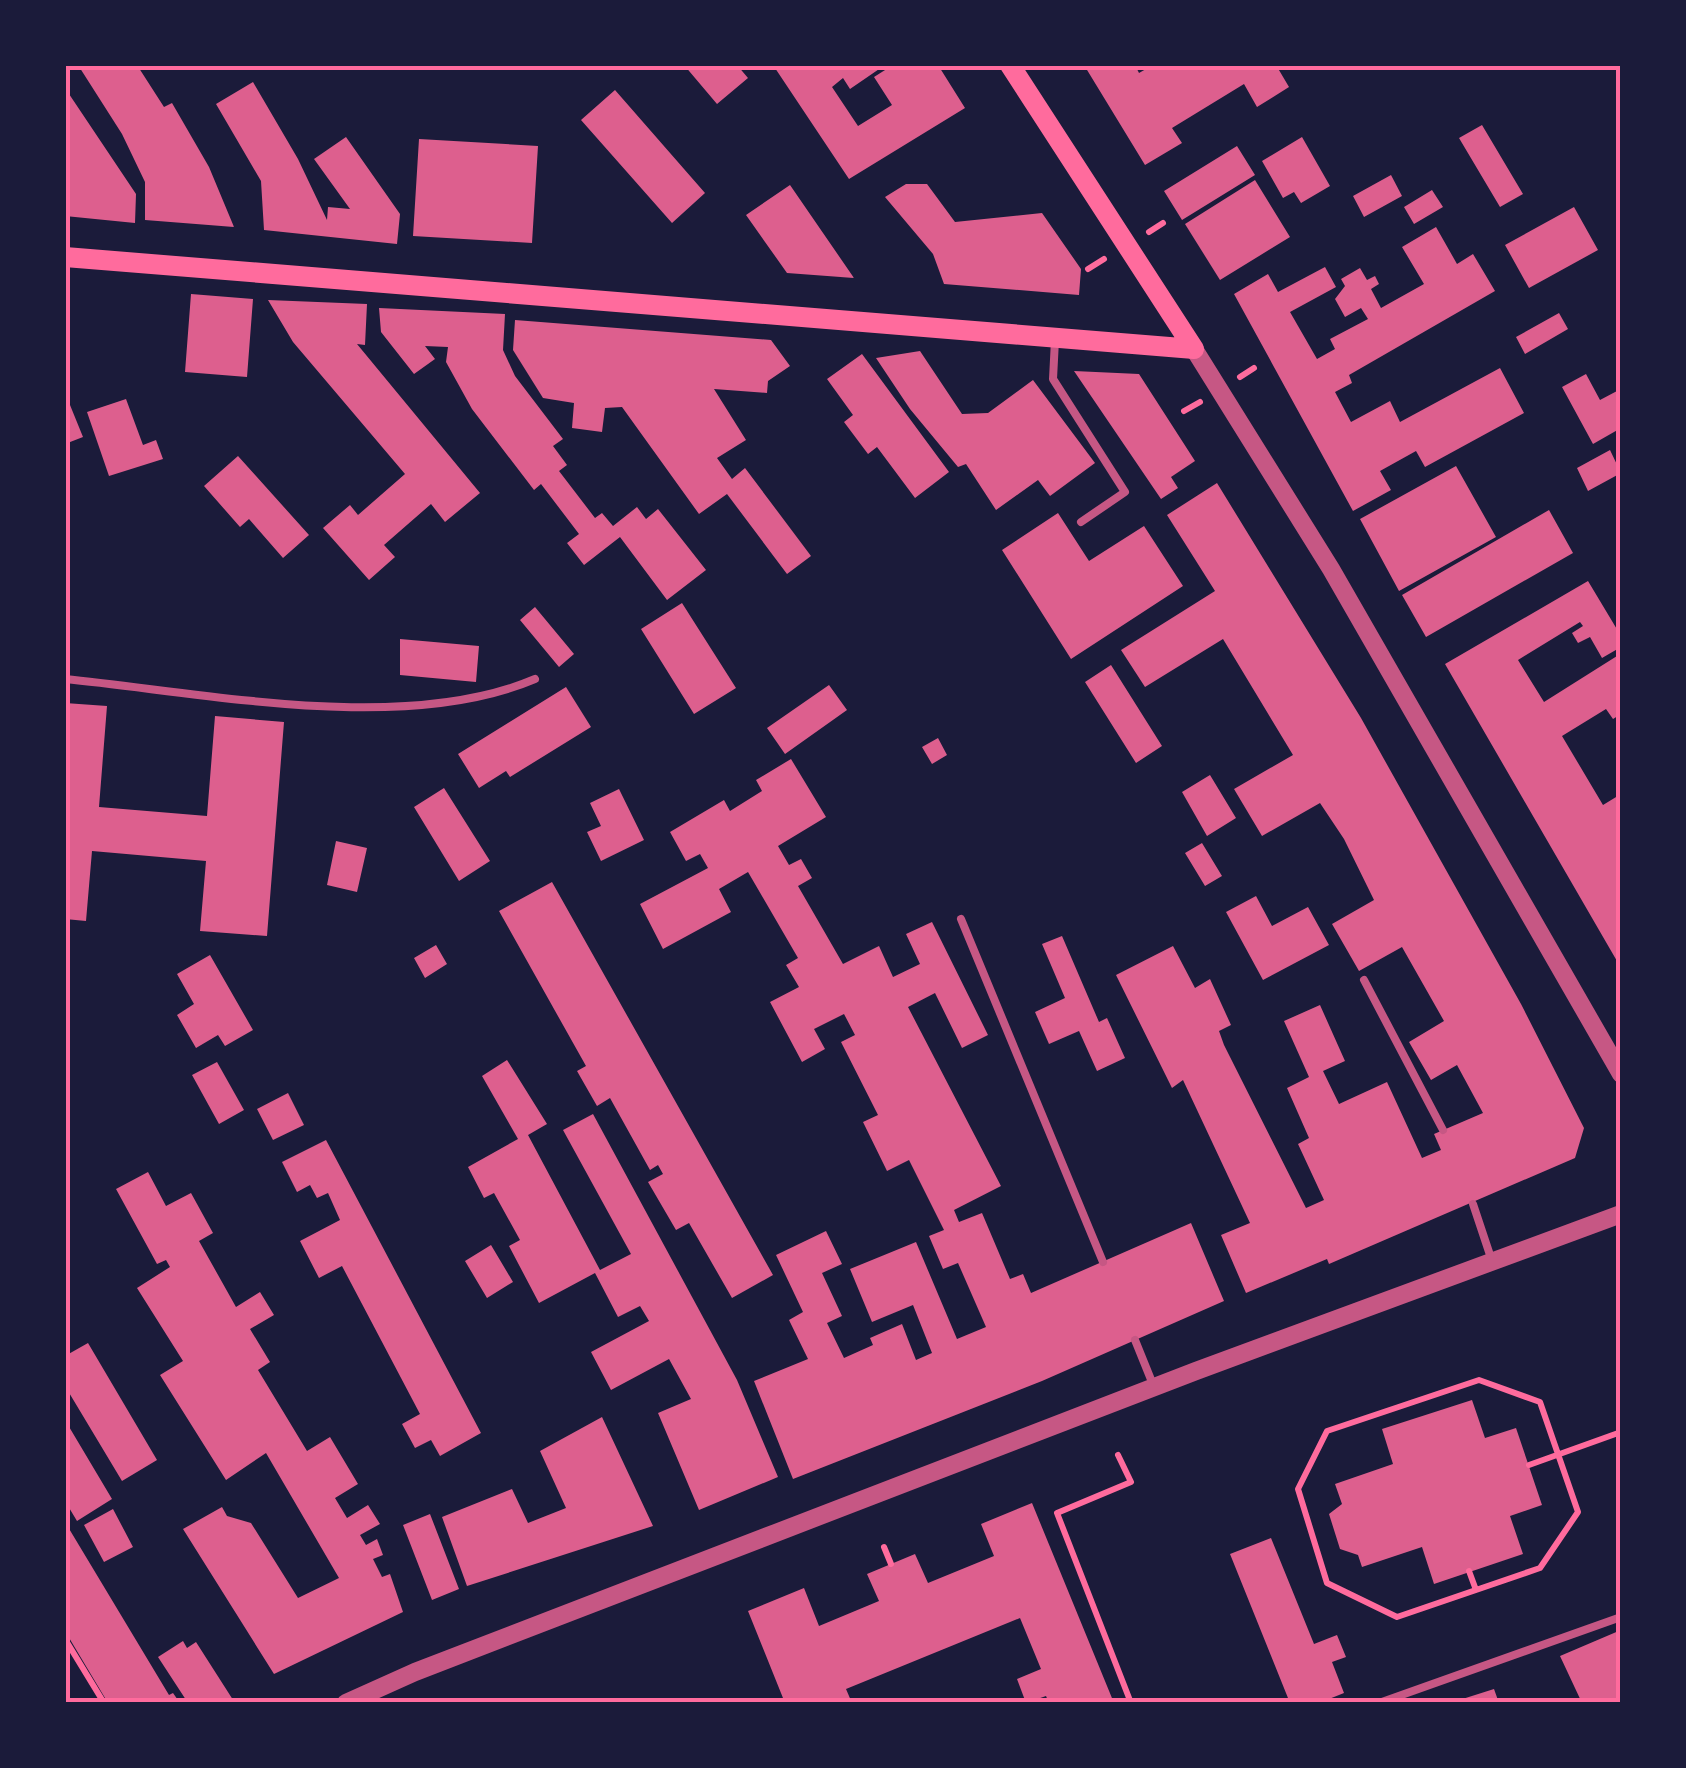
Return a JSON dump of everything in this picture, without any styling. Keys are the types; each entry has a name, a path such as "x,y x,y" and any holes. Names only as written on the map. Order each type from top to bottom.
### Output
{"main road":[{"path":"1010,65 1194,349"},
{"path":"65,257 1194,349"}],"street":[{"path":"1194,349 1331,569 1621,1074"},
{"path":"346,1703 414,1672 1154,1388 1621,1214"}],"lane":[{"path":"1055,340 1054,380 1125,492 1081,522"},
{"path":"65,679 288,702 408,708 498,695 535,679"},
{"path":"961,919 1103,1262"},
{"path":"1364,980 1444,1130"},
{"path":"1474,1204 1492,1261"},
{"path":"1135,1340 1154,1388"},
{"path":"1379,1703 1621,1617"}],"path":[{"path":"1479,1380 1540,1402 1558,1454 1578,1512 1540,1568 1397,1618 1327,1583 1298,1490 1328,1430 1479,1380"},
{"path":"1529,1465 1621,1432"},
{"path":"1118,1455 1130,1482 1057,1513 1131,1703"},
{"path":"884,1546 891,1564"},
{"path":"1469,1571 1476,1590"},
{"path":"65,1639 104,1703"}],"building":[{"path":"78,65 137,65 164,107 172,103 209,167 234,227 145,220 145,182 122,134"},
{"path":"684,65 737,65 748,78 717,104"},
{"path":"773,65 885,65 850,89 843,78 832,87 858,126 892,105 874,77 893,65 938,65 965,108 849,179"},
{"path":"1084,65 1135,65 1139,73 1153,65 1276,65 1289,87 1257,107 1244,84 1172,128 1182,143 1145,165"},
{"path":"253,82 298,159 327,220 328,207 350,209 314,159 346,137 400,214 397,244 264,230 261,181 216,104"},
{"path":"65,88 136,194 135,223 65,216"},
{"path":"615,90 705,193 672,223 581,120"},
{"path":"1482,125 1523,194 1500,207 1459,138"},
{"path":"1302,137 1330,186 1301,203 1294,192 1283,198 1262,161"},
{"path":"419,139 538,146 532,243 413,236"},
{"path":"1237,146 1255,175 1182,220 1164,191"},
{"path":"1391,175 1402,196 1364,217 1353,196"},
{"path":"1255,180 1290,237 1220,280 1185,224"},
{"path":"906,184 927,184 955,222 1042,213 1081,269 1079,295 944,284 933,254 885,197"},
{"path":"790,185 854,278 787,273 746,215"},
{"path":"1432,190 1443,207 1414,224 1404,207"},
{"path":"1574,207 1598,250 1529,288 1505,245"},
{"path":"1436,227 1457,264 1473,254 1495,291 1349,375 1352,383 1335,392 1351,422 1390,401 1400,422 1500,368 1524,413 1425,467 1416,451 1380,471 1391,490 1353,511 1234,294 1268,274 1278,292 1325,267 1336,287 1290,312 1317,359 1335,349 1330,339 1368,319 1361,308 1345,317 1335,299 1345,286 1341,279 1360,268 1367,280 1375,276 1379,284 1371,289 1381,308 1424,284 1402,247"},
{"path":"191,294 253,299 247,377 185,372"},
{"path":"268,300 367,304 365,345 357,344 480,493 445,522 431,504 384,545 395,557 369,580 323,528 350,505 358,515 405,474 293,342"},
{"path":"379,308 505,314 503,350 515,376 563,439 553,446 567,465 559,471 595,518 602,513 613,526 637,507 646,519 658,509 706,570 667,600 620,537 584,565 567,543 579,534 541,484 534,490 472,409 446,362 448,347 425,346 435,359 414,374 381,332"},
{"path":"1559,313 1568,329 1525,354 1516,337"},
{"path":"515,320 771,340 790,366 768,381 767,393 714,389 746,440 717,458 732,479 745,468 811,556 787,574 727,494 699,514 622,407 605,408 602,432 572,428 574,403 543,398 513,350"},
{"path":"920,351 962,414 988,413 1033,380 1095,463 1050,496 1038,480 996,510 966,464 958,467 910,409 876,358"},
{"path":"862,354 949,472 915,498 877,447 868,454 844,422 853,415 827,379"},
{"path":"1074,371 1139,374 1195,461 1171,477 1178,488 1161,499"},
{"path":"1586,374 1600,400 1617,391 1621,398 1621,428 1593,444 1562,387"},
{"path":"126,399 143,445 156,440 163,459 109,476 87,412"},
{"path":"70,405 83,437 65,444 65,407"},
{"path":"1610,450 1621,473 1588,491 1577,468"},
{"path":"238,456 309,535 283,558 249,519 240,527 204,486"},
{"path":"1456,466 1496,537 1399,591 1360,519"},
{"path":"1217,483 1361,718 1521,1004 1584,1128 1575,1158 1329,1264 1327,1259 1246,1293 1221,1235 1250,1223 1183,1080 1172,1088 1116,975 1173,946 1195,988 1210,979 1231,1025 1219,1031 1224,1045 1306,1208 1324,1200 1298,1144 1309,1138 1287,1088 1309,1077 1284,1021 1320,1005 1345,1061 1323,1071 1339,1104 1387,1082 1422,1158 1441,1150 1434,1134 1483,1113 1457,1065 1431,1080 1409,1042 1444,1021 1402,947 1359,971 1332,924 1374,900 1344,839 1320,803 1262,836 1234,789 1293,755 1223,639 1145,687 1121,650 1215,591 1167,515"},
{"path":"1549,510 1573,553 1426,637 1402,595"},
{"path":"1058,513 1089,561 1144,526 1183,586 1071,659 1002,550"},
{"path":"1588,581 1621,636 1621,647 1602,658 1590,637 1578,643 1572,633 1583,626 1580,622 1518,660 1544,702 1617,656 1621,663 1621,714 1613,719 1606,709 1562,736 1603,805 1621,794 1621,968 1445,664"},
{"path":"682,603 736,688 694,714 641,629"},
{"path":"535,607 574,654 559,667 520,620"},
{"path":"400,639 479,646 476,682 400,675"},
{"path":"1111,665 1162,746 1136,763 1085,682"},
{"path":"829,685 847,710 785,754 767,728"},
{"path":"566,687 591,727 510,777 506,771 479,788 458,754"},
{"path":"65,703 107,706 99,807 207,816 215,716 284,722 267,936 200,931 206,861 92,851 86,921 65,919"},
{"path":"938,738 947,755 932,764 922,747"},
{"path":"791,759 826,817 778,846 789,865 801,859 812,878 798,886 843,964 879,946 893,977 920,964 906,934 932,922 988,1035 962,1048 935,993 908,1007 1001,1186 954,1210 959,1222 982,1213 1010,1279 1023,1274 1031,1293 1191,1223 1224,1301 1042,1381 793,1479 754,1381 808,1359 789,1320 803,1312 776,1255 826,1231 842,1264 822,1273 842,1316 827,1323 844,1358 873,1345 870,1338 902,1324 916,1360 932,1353 913,1305 872,1322 850,1269 916,1242 957,1339 986,1327 958,1263 943,1269 929,1236 944,1230 909,1160 887,1171 863,1122 878,1115 841,1042 855,1035 844,1014 814,1029 825,1049 802,1062 770,1002 799,987 786,965 798,958 748,872 719,889 731,912 663,949 640,904 708,868 700,854 686,861 670,832 724,800 730,811 762,791 756,780"},
{"path":"1210,775 1236,818 1207,836 1182,792"},
{"path":"444,788 490,861 459,881 414,807"},
{"path":"619,789 644,840 601,861 587,832 601,826 590,803"},
{"path":"336,841 367,848 357,892 327,885"},
{"path":"1202,843 1222,876 1205,886 1185,853"},
{"path":"552,882 773,1275 732,1298 689,1223 676,1230 648,1182 663,1174 658,1165 650,1170 610,1098 597,1106 577,1071 586,1066 499,911"},
{"path":"1256,896 1272,926 1308,907 1329,945 1263,980 1226,912"},
{"path":"1062,936 1099,1022 1107,1018 1125,1058 1097,1071 1079,1031 1049,1044 1035,1012 1065,998 1042,944"},
{"path":"436,945 447,964 425,978 414,958"},
{"path":"210,955 253,1030 225,1046 218,1035 196,1048 177,1015 194,1004 177,974"},
{"path":"507,1060 547,1124 528,1135 600,1270 631,1254 563,1130 593,1114 737,1380 778,1477 699,1510 658,1413 691,1399 669,1359 611,1390 591,1352 649,1321 640,1306 618,1317 595,1273 539,1303 509,1246 520,1240 494,1193 484,1198 468,1167 518,1139 482,1076"},
{"path":"217,1062 244,1110 219,1124 192,1075"},
{"path":"288,1093 304,1125 273,1140 257,1109"},
{"path":"326,1140 481,1433 440,1456 431,1440 415,1448 402,1424 420,1414 342,1266 319,1278 300,1241 340,1220 328,1193 317,1198 310,1185 297,1192 282,1162"},
{"path":"148,1172 166,1206 191,1193 213,1233 199,1241 236,1307 260,1292 274,1315 250,1329 270,1362 258,1370 307,1451 330,1437 358,1484 335,1498 347,1518 368,1505 380,1524 360,1535 366,1545 377,1539 383,1555 373,1559 382,1577 390,1574 403,1612 274,1674 183,1529 222,1507 227,1516 251,1523 298,1598 339,1578 266,1453 226,1480 160,1375 183,1361 137,1288 170,1267 166,1260 157,1264 116,1189"},
{"path":"491,1245 513,1282 487,1298 465,1261"},
{"path":"88,1343 157,1460 122,1481 65,1386 65,1356"},
{"path":"1472,1400 1485,1438 1516,1428 1542,1505 1510,1516 1523,1554 1434,1584 1422,1547 1362,1567 1358,1555 1340,1549 1329,1514 1342,1504 1335,1484 1393,1464 1382,1429"},
{"path":"602,1417 653,1526 467,1586 442,1517 512,1489 528,1523 566,1508 540,1451"},
{"path":"65,1420 112,1499 77,1521 65,1501"},
{"path":"1032,1503 1114,1703 1049,1703 1046,1696 1026,1703 1017,1679 1041,1669 1020,1618 846,1689 852,1703 785,1703 748,1611 804,1588 819,1626 879,1601 867,1574 915,1554 928,1583 994,1556 981,1524"},
{"path":"113,1509 133,1547 104,1562 84,1525"},
{"path":"430,1514 459,1589 432,1600 403,1525"},
{"path":"65,1522 169,1695 173,1693 180,1703 108,1703 65,1631"},
{"path":"1271,1538 1314,1644 1337,1635 1346,1657 1332,1662 1344,1693 1319,1703 1290,1703 1230,1554"},
{"path":"1621,1630 1621,1703 1582,1703 1560,1656"},
{"path":"183,1641 187,1648 196,1642 235,1703 188,1703 158,1657"},
{"path":"1494,1689 1499,1703 1453,1703 1453,1702"}]}
